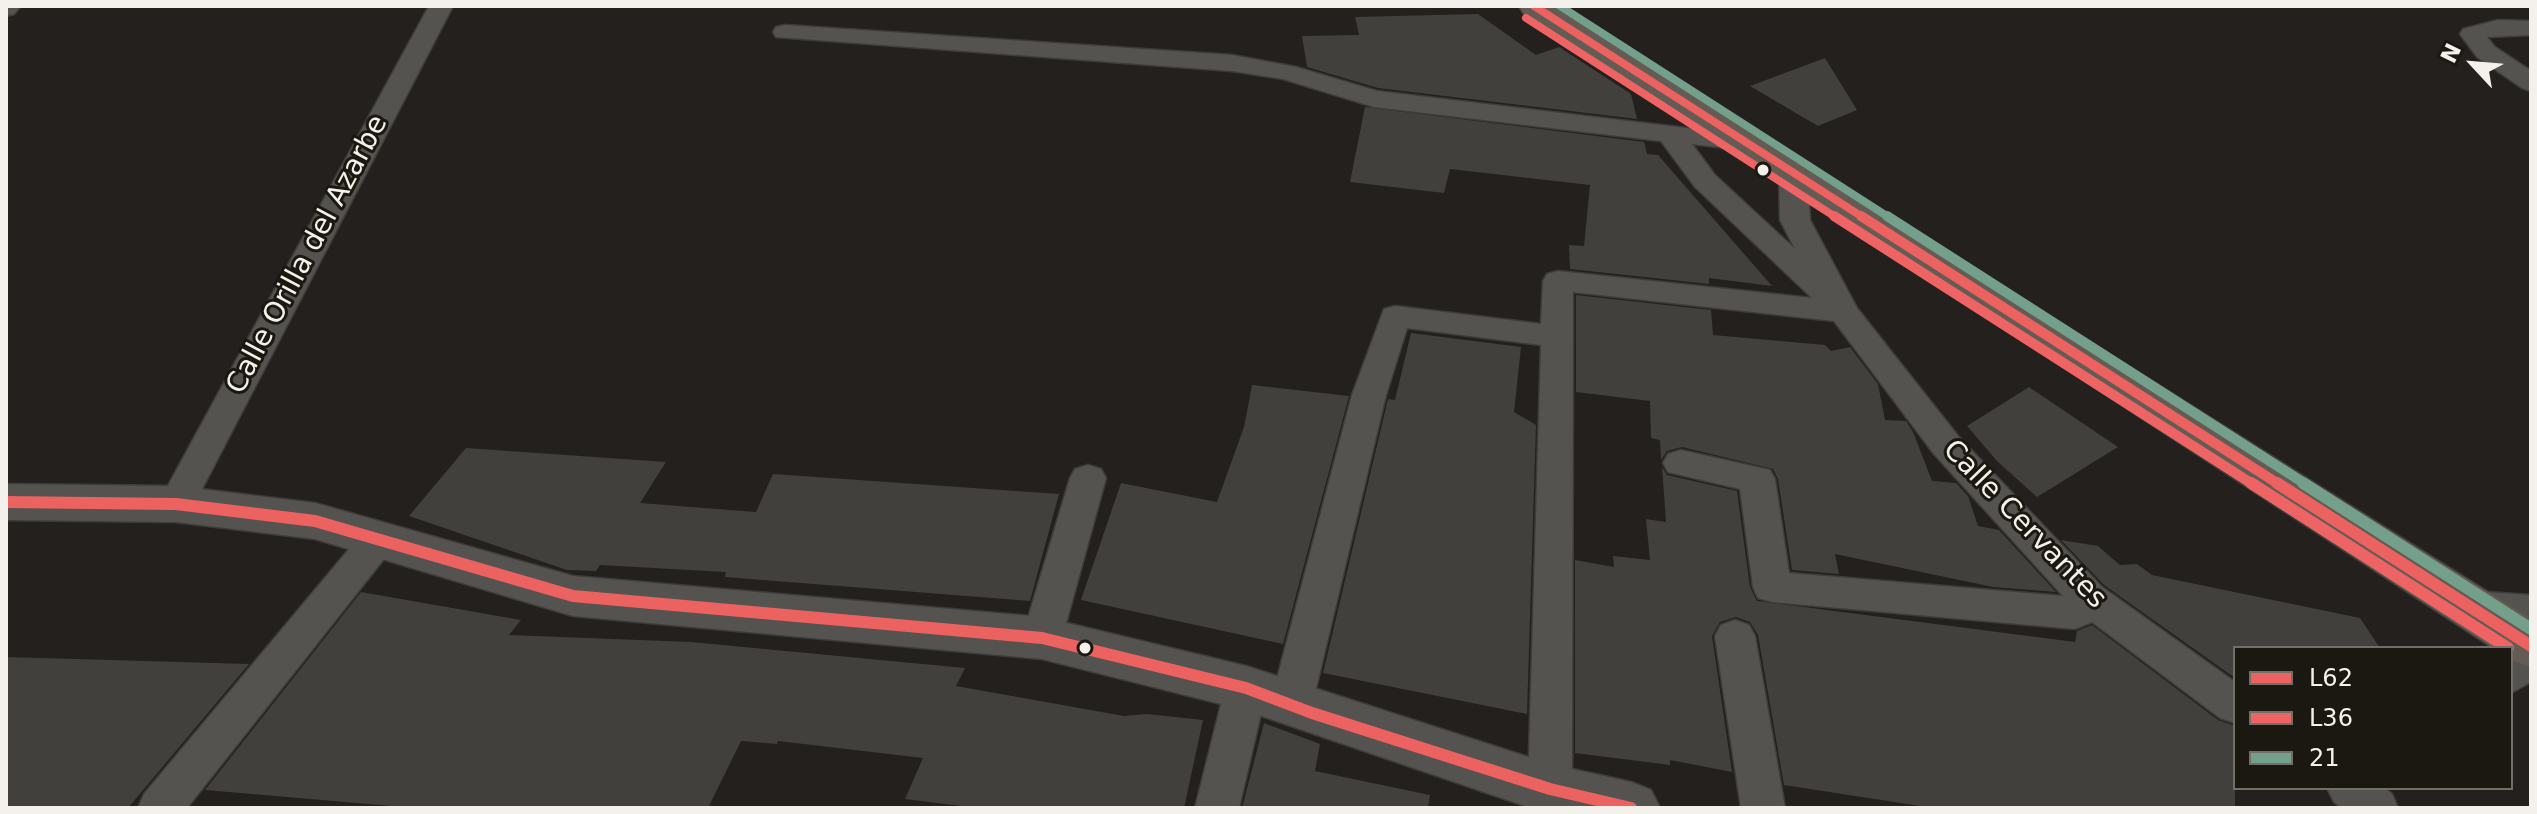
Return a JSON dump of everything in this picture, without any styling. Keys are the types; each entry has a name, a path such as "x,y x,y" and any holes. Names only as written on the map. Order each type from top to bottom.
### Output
{"main road":[{"path":"1534,6 2531,646"}],"street":[{"name":"Calle Orilla del Azarbe","path":"176,504 441,6"},
{"path":"2531,28 2498,27 2472,34 2486,52 2531,83"},
{"path":"785,32 1232,63 1287,72 1374,99 1743,142"},
{"name":"Calle Cervantes","path":"1671,135 1705,181 1844,312 1946,445 2094,602 2231,699"},
{"name":"Calle Cervantes","path":"1793,174 1795,220 1844,312"},
{"path":"1550,789 1558,281 1844,312"},
{"path":"1217,808 1268,696 1395,316 1557,337"},
{"path":"1681,463 1757,479 1772,587 2075,613 2094,602"},
{"path":"1042,638 1088,478"},
{"path":"6,502 176,504 315,521 573,596 1042,638 1268,696 1550,789 1631,808"},
{"path":"160,808 378,540"},
{"path":"2470,607 2531,611"},
{"path":"1735,636 1763,808"},
{"path":"2513,674 2531,655"},
{"path":"2352,790 2376,808"}],"building":[{"path":"1478,14 1536,55 1559,47 1631,94 1637,119 1378,88 1307,67 1302,36 1359,35 1355,17"},
{"path":"1825,58 1857,110 1818,126 1750,86"},
{"path":"1365,107 1644,142 1647,154 1658,155 1772,286 1709,278 1709,284 1570,269 1569,245 1584,246 1590,185 1450,169 1444,193 1350,182"},
{"path":"1576,295 1711,310 1713,335 1825,345 1831,351 1850,347 1878,384 1885,420 1906,421 1913,432 1932,481 1956,483 1968,496 1978,526 1999,530 2056,592 1993,587 1835,554 1839,574 1792,570 1778,479 1773,469 1682,447 1667,451 1661,460 1660,440 1651,438 1650,401 1576,392"},
{"path":"1411,333 1521,347 1514,412 1536,425 1527,714 1323,673 1388,399 1395,400"},
{"path":"1252,385 1349,396 1283,644 1081,600 1121,483 1217,502 1244,427"},
{"path":"2029,387 2118,447 2037,497 1997,461 1967,426"},
{"path":"466,448 666,462 640,503 756,512 773,474 1059,494 1030,601 725,577 726,572 600,565 596,571 567,570 409,516"},
{"path":"1662,467 1667,475 1737,491 1750,587 1757,601 2075,642 2077,631 2092,625 2218,720 2233,725 2235,808 1933,808 1784,785 1758,635 1750,622 1736,617 1720,622 1712,636 1732,772 1670,760 1670,765 1575,753 1575,560 1614,567 1613,556 1650,560 1646,519 1666,522"},
{"path":"2061,540 2098,546 2120,565 2137,564 2152,575 2360,618 2379,646 2233,646 2233,677 2104,585"},
{"path":"361,592 521,620 509,635 691,642 965,668 956,686 1124,716 1147,714 1203,720 1184,808 978,808 905,799 923,758 778,741 777,744 741,741 708,808 415,808 205,790"},
{"path":"6,657 249,664 128,808 6,808"},
{"path":"1264,723 1320,744 1315,771 1430,795 1428,808 1242,808"}],"transit line":[{"name":"L62","path":"1534,6 2531,646"},
{"name":"21","path":"1560,6 2531,629"},
{"name":"L36","path":"1526,18 2505,646"},
{"name":"L62","path":"6,502 176,504 315,521 573,596 1042,638 1246,688 1312,713 1550,789 1631,808"}]}
